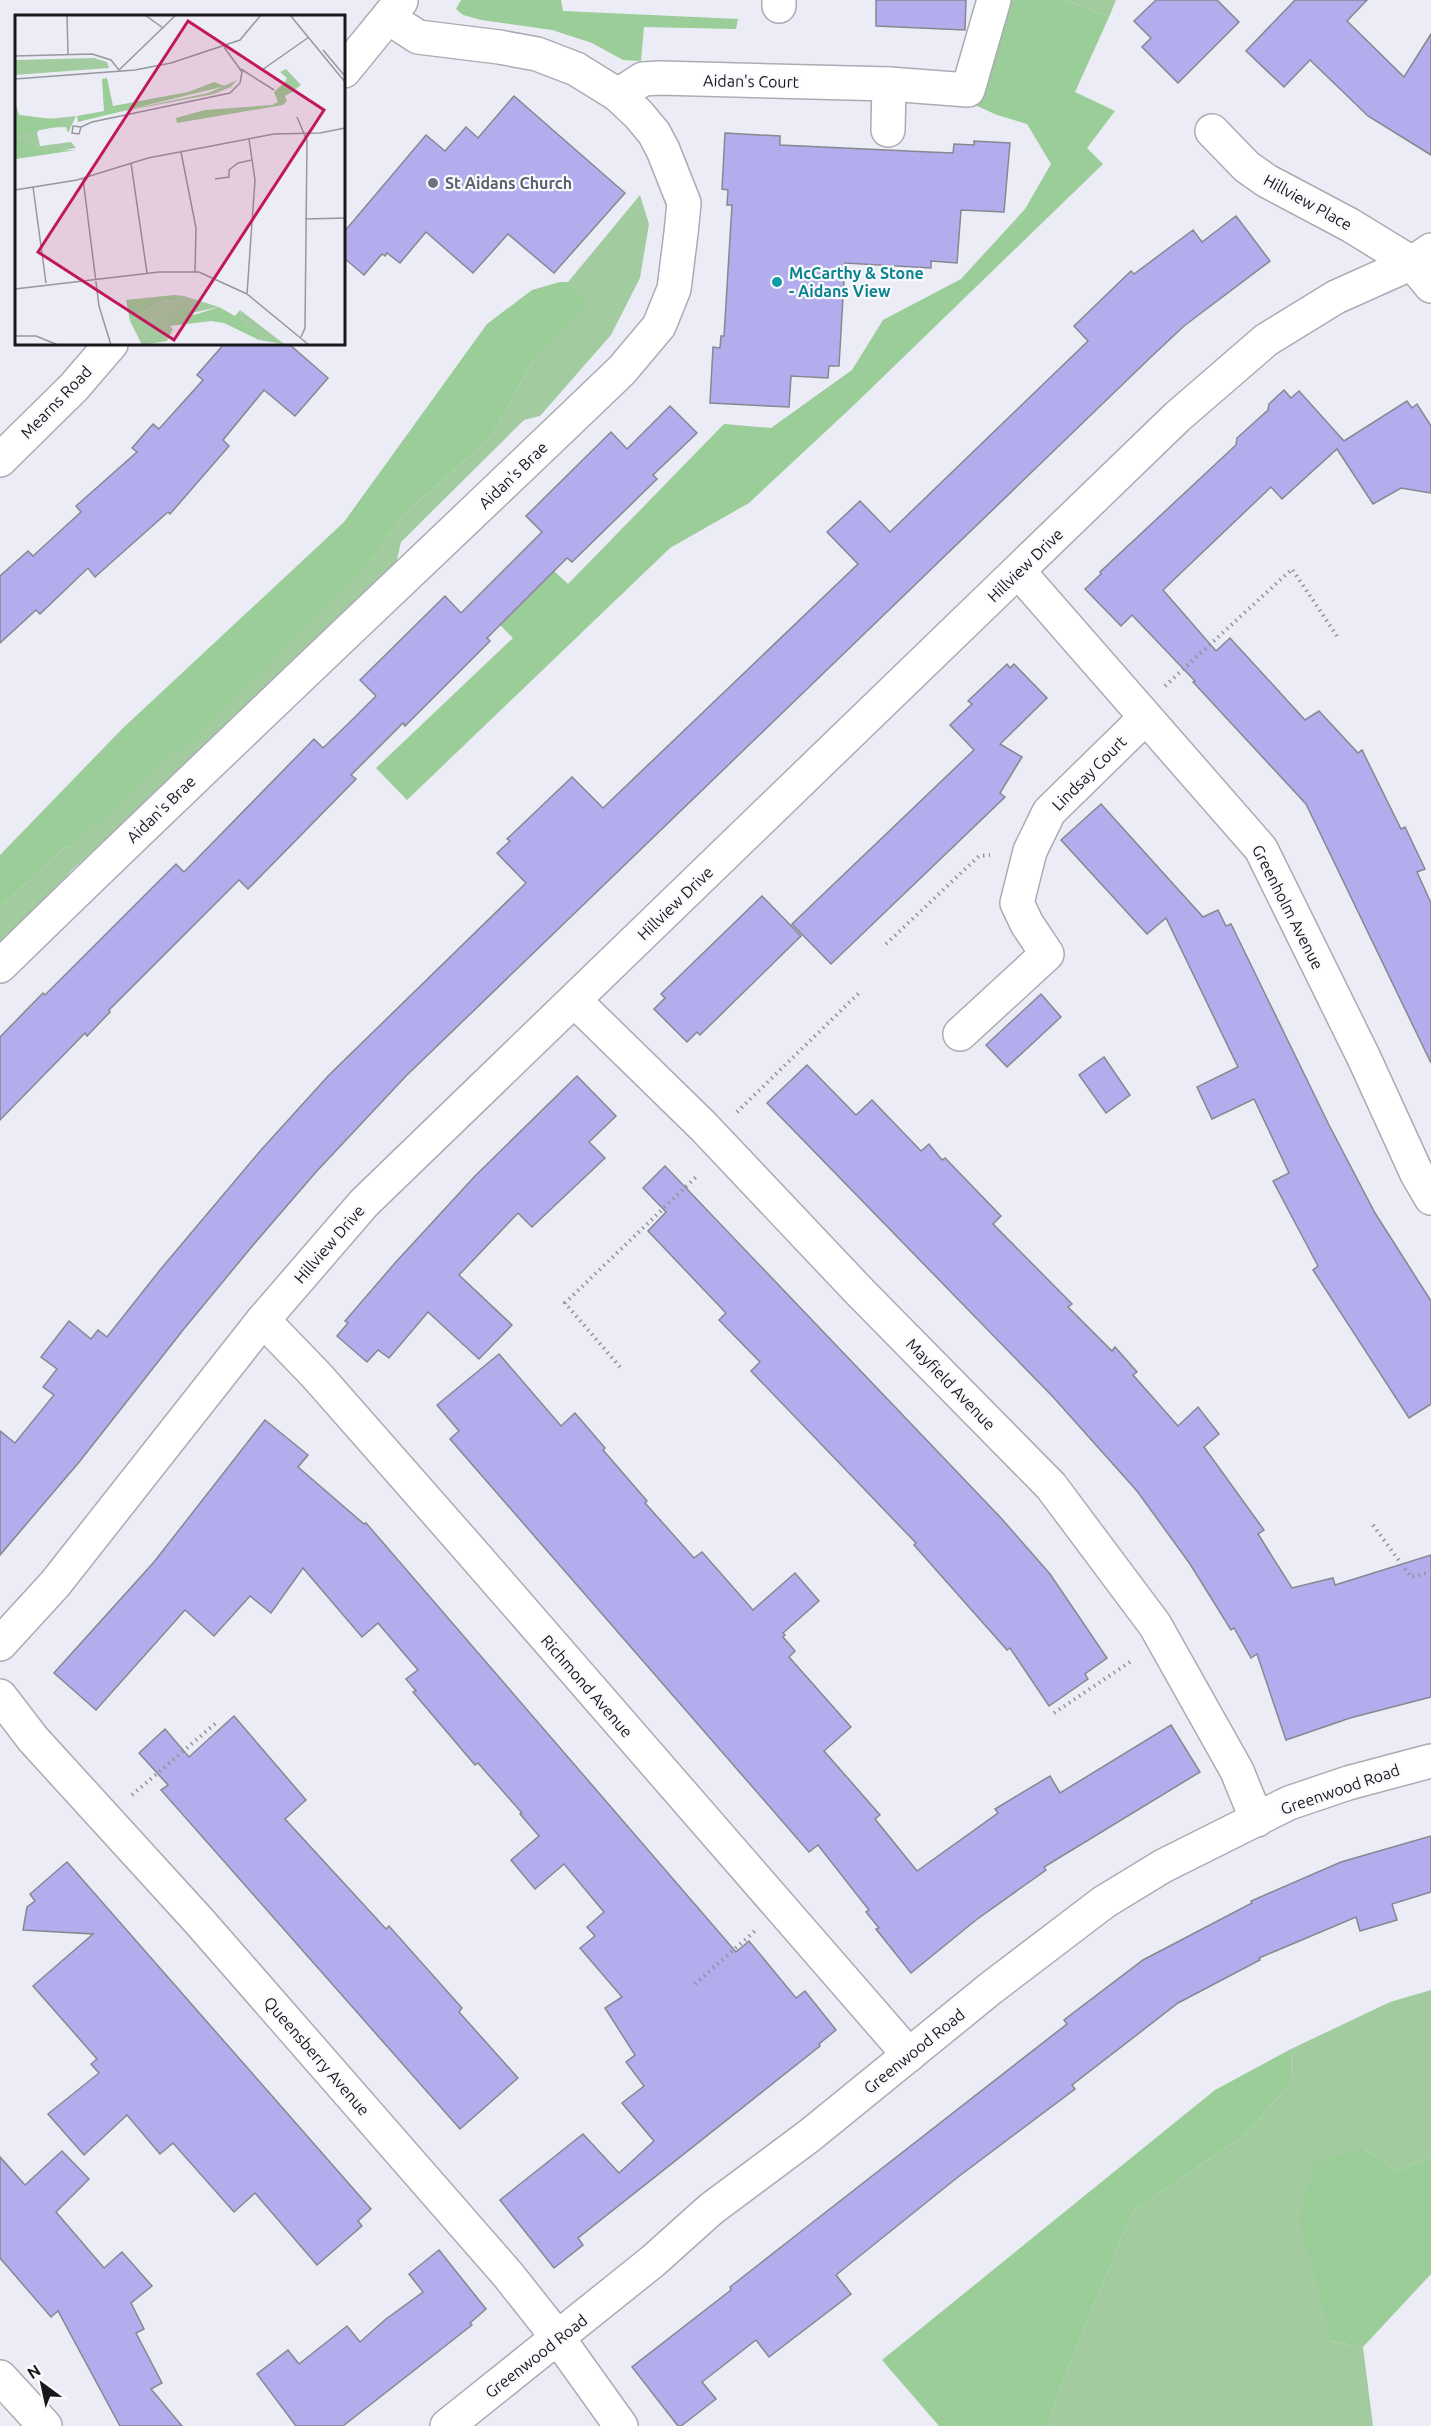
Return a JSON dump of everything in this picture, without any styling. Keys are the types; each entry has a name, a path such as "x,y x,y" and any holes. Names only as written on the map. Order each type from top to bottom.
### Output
{"street":[{"name":"Aidan's Court","path":"618,95 643,80 660,78 890,84 968,90 994,0"},
{"path":"345,70 396,9"},
{"name":"Aidan's Brae","path":"0,966 146,822 341,640 622,370 659,326 674,289 684,203 654,133 618,95 591,77 558,61 537,54 499,47 450,43 418,37 396,9"},
{"path":"888,130 890,84"},
{"name":"Hillview Place","path":"1212,130 1247,166 1267,181 1425,266"},
{"name":"Hillview Drive","path":"0,1644 55,1584 263,1320 364,1203 901,683 1019,572 1177,417 1266,340 1336,297 1425,266"},
{"name":"Mearns Road","path":"0,460 74,387 110,345"},
{"name":"Greenholm Avenue","path":"1019,572 1261,849 1364,1058 1417,1174 1431,1198"},
{"name":"Lindsay Court","path":"960,1034 1047,954 1026,924 1017,903 1030,851 1049,812 1142,714"},
{"name":"Mayfield Avenue","path":"575,1001 718,1142 1051,1486 1098,1546 1163,1640 1237,1771 1257,1820"},
{"name":"Richmond Avenue","path":"263,1320 316,1376 470,1550 909,2055"},
{"name":"Queensberry Avenue","path":"0,1696 33,1739 231,1957 501,2267 558,2338 621,2426"},
{"name":"Greenwood Road","path":"447,2426 653,2261 711,2210 809,2136 991,1988 1104,1902 1163,1866 1289,1803 1348,1783 1431,1761"},
{"path":"0,2378 45,2426"}],"path":[{"path":"1142,714 1292,569 1339,639"},
{"path":"886,944 979,856 1030,851"},
{"path":"620,1367 565,1303 861,991"},
{"path":"1373,1525 1411,1577 1431,1572"},
{"path":"1054,1713 1163,1640"},
{"path":"104,1818 216,1723"},
{"path":"694,1984 780,1908"}],"green space":[{"path":"461,0 561,0 563,11 738,19 736,29 644,27 641,61 623,60 592,43 552,30 481,20 463,15 456,9"},
{"path":"1006,0 1065,0 1109,17 1075,92 1115,111 1087,148 1103,164 854,405 749,503 670,548 407,800 376,768 513,638 500,625 554,571 568,584 724,424 771,428 852,370 883,320 961,279 1025,209 1051,164 1027,124 997,115 975,105"},
{"path":"1065,0 1116,0 1109,17"},
{"path":"640,195 649,224 640,278 611,335 540,416 524,420 401,542 395,568 213,741 72,870 0,947 0,907 64,848 72,846 371,562 401,517 491,437 532,362 586,301 568,282"},
{"path":"568,282 587,301 532,362 491,437 401,517 371,562 263,673 72,846 64,848 0,907 0,855 122,729 344,522 487,324 532,290"},
{"path":"1431,1990 1431,2156 1399,2171 1362,2148 1332,2341 1363,2347 1373,2426 1048,2426 1062,2383 1132,2212 1247,2133 1292,2081 1291,2049 1390,2002"},
{"path":"1291,2049 1292,2081 1247,2133 1132,2212 1062,2383 1048,2426 939,2426 882,2360 1215,2090"},
{"path":"1362,2148 1399,2171 1431,2156 1431,2274 1363,2347 1332,2341 1299,2218 1315,2163"}],"building":[{"path":"876,0 966,0 965,30 876,26"},
{"path":"1156,0 1217,0 1239,22 1178,83 1142,47 1151,38 1134,21"},
{"path":"1295,0 1367,0 1347,21 1404,77 1431,34 1431,155 1368,116 1310,60 1284,87 1246,51"},
{"name":"St Aidans Church","path":"514,96 625,193 554,273 508,234 473,273 426,232 400,263 387,253 385,256 382,254 364,275 345,259 345,231 426,135 445,151 466,127 478,138"},
{"name":"McCarthy & Stone - Aidans View","path":"725,133 780,136 780,145 953,153 954,144 974,145 974,141 1010,143 1004,212 961,210 957,263 931,261 931,268 845,263 839,366 829,366 828,378 791,376 789,407 710,403 713,347 720,348 721,336 724,336 732,205 727,205 728,190 722,189"},
{"path":"1236,216 1270,261 1184,326 1151,357 406,1076 316,1172 254,1244 80,1461 0,1555 0,1431 15,1443 54,1395 43,1387 57,1369 41,1357 69,1321 91,1339 98,1330 107,1337 261,1150 329,1075 526,883 497,853 510,841 507,839 572,777 603,808 858,564 827,532 860,501 890,532 1088,341 1074,326 1131,271 1134,274 1193,230 1202,242"},
{"path":"223,345 290,345 328,378 295,416 264,390 223,440 229,446 170,514 168,512 95,577 88,568 40,614 36,610 0,643 0,576 28,551 33,556 81,512 76,506 137,452 132,448 153,424 159,429 203,380 197,375"},
{"path":"1284,390 1291,398 1299,391 1344,441 1407,401 1412,408 1417,404 1431,426 1431,493 1401,488 1373,504 1337,449 1282,499 1271,487 1163,590 1216,651 1230,638 1305,720 1319,711 1358,753 1362,750 1401,829 1405,827 1425,869 1417,872 1431,903 1431,1063 1306,804 1132,615 1121,626 1085,589 1101,574 1100,572 1236,445 1237,438 1268,410 1269,404"},
{"path":"670,406 697,433 653,475 657,479 572,562 567,558 487,638 490,641 405,726 403,723 351,775 356,779 248,889 239,880 109,1010 110,1012 87,1036 85,1033 0,1120 0,1037 176,864 184,872 314,739 323,748 350,722 376,696 360,680 445,596 461,613 542,532 526,516 611,432 627,449"},
{"path":"1007,664 1010,668 1014,664 1047,698 1000,744 1022,757 1000,793 1005,797 831,964 792,924 974,750 950,725 972,704 968,701"},
{"path":"1101,804 1203,917 1218,910 1226,926 1231,924 1329,1125 1375,1213 1431,1301 1431,1404 1409,1418 1313,1270 1318,1266 1273,1181 1289,1173 1254,1099 1212,1119 1197,1087 1238,1067 1166,918 1147,934 1061,840"},
{"path":"762,896 801,936 700,1035 697,1032 687,1042 654,1009 665,998 661,994"},
{"path":"1041,994 1061,1017 1007,1067 986,1045"},
{"path":"1104,1057 1130,1095 1106,1113 1079,1075"},
{"path":"807,1065 856,1115 872,1100 921,1151 929,1144 942,1160 945,1158 1001,1216 993,1224 1072,1304 1068,1307 1112,1351 1115,1347 1137,1372 1133,1375 1178,1426 1198,1407 1219,1434 1204,1447 1264,1530 1258,1534 1292,1588 1333,1578 1335,1585 1431,1555 1431,1697 1350,1718 1286,1740 1257,1654 1251,1658 1234,1628 1231,1630 1190,1564 1137,1491 1054,1398 767,1103"},
{"path":"577,1076 616,1116 589,1142 605,1158 532,1227 518,1213 459,1275 512,1325 479,1359 428,1312 389,1358 378,1350 367,1362 337,1336 348,1323 345,1321 475,1176"},
{"path":"665,1166 1001,1518 1050,1574 1107,1658 1085,1674 1088,1679 1049,1706 1010,1648 1007,1650 914,1545 916,1543 751,1371 760,1362 719,1320 726,1313 648,1231 666,1212 643,1188"},
{"path":"499,1354 561,1426 575,1413 647,1501 645,1503 694,1558 702,1552 753,1610 795,1573 819,1601 783,1633 785,1635 783,1637 795,1651 789,1657 851,1727 824,1751 880,1815 875,1819 917,1871 998,1813 995,1809 1050,1776 1060,1793 1171,1725 1200,1772 1044,1867 1046,1870 976,1920 911,1973 876,1929 879,1928 866,1912 869,1910 818,1845 809,1852 450,1439 459,1431 437,1405"},
{"path":"265,1420 308,1455 298,1467 364,1524 366,1523 736,1952 749,1941 796,1998 805,1991 836,2030 819,2044 820,2046 578,2238 583,2245 554,2268 500,2200 583,2134 619,2173 654,2141 622,2103 644,2086 626,2062 635,2055 605,2008 622,1997 580,1948 595,1936 587,1927 604,1912 564,1864 535,1889 511,1860 539,1836 520,1814 522,1813 478,1763 475,1765 413,1692 416,1691 406,1679 418,1670 378,1623 362,1637 303,1568 271,1613 250,1596 214,1636 185,1610 96,1710 54,1673 154,1562"},
{"path":"234,1716 306,1800 285,1819 386,1929 389,1926 462,2008 459,2012 518,2078 460,2129 161,1790 168,1785 139,1753 165,1729 189,1757"},
{"path":"1431,1836 1431,1892 1392,1904 1397,1920 1360,1931 1356,1917 1259,1958 1260,1960 1178,2003 1072,2085 1075,2089 958,2177 836,2275 851,2294 769,2357 756,2340 702,2382 716,2399 681,2426 678,2426 632,2367 731,2290 730,2287 1067,2024 1064,2020 1143,1960 1252,1903 1251,1901 1341,1862"},
{"path":"67,1862 371,2209 358,2221 362,2226 317,2265 255,2193 234,2212 173,2143 160,2154 127,2115 84,2155 48,2114 99,2073 91,2064 97,2059 33,1986 93,1934 23,1930 27,1907 35,1901 30,1894"},
{"path":"62,2151 89,2179 56,2212 104,2268 122,2252 152,2286 131,2303 144,2329 136,2333 162,2383 151,2389 182,2426 120,2426 58,2311 51,2317 0,2258 0,2157 25,2185"},
{"path":"439,2250 486,2309 470,2323 472,2325 343,2426 296,2426 257,2374 288,2350 299,2364 347,2326 360,2342 386,2319 423,2292 409,2274"}],"place":[{"name":"St Aidans Church","path":"433,183"},
{"name":"McCarthy & Stone - Aidans View","path":"777,282"}]}
